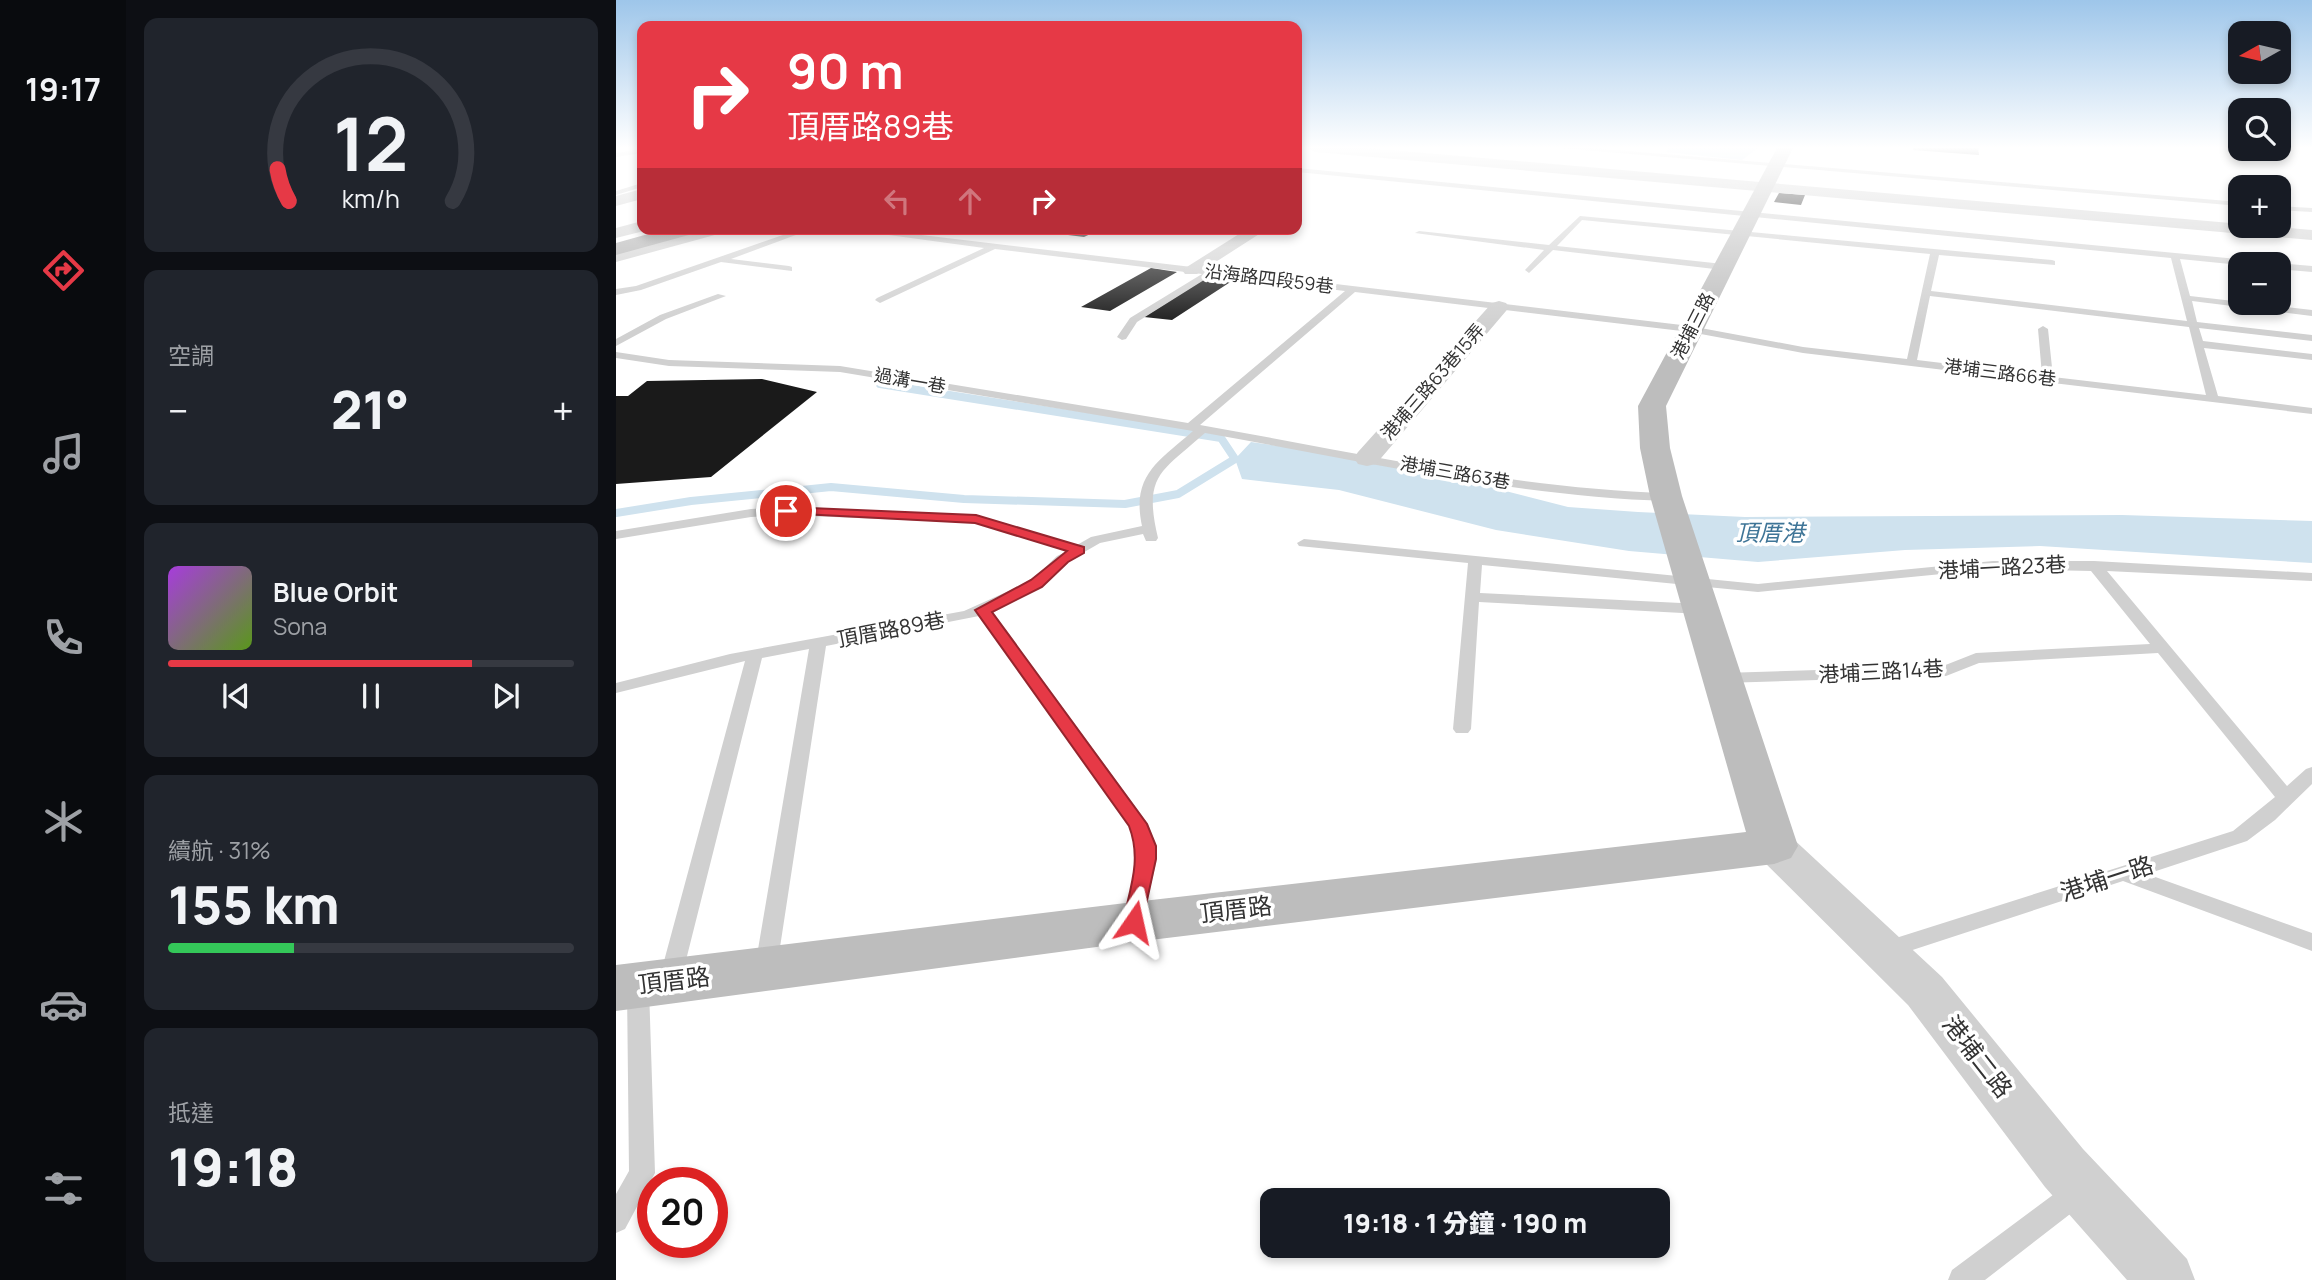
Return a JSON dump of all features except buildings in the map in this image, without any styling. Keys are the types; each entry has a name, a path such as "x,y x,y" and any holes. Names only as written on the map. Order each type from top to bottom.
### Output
{"main road":[{"path":"616,240 637,234"},
{"path":"616,249 667,235"}],"street":[{"name":"港埔三路","path":"1693,583 1670,505 1651,421 1652,406 1754,208"},
{"path":"1994,208 2312,235"},
{"path":"616,233 637,227"},
{"path":"616,257 695,235"},
{"path":"1191,270 1249,235"},
{"name":"港埔三路63巷15弄","path":"1367,458 1499,307"},
{"path":"1693,583 1774,846"},
{"name":"頂厝路","path":"641,985 1134,922 1774,846"},
{"name":"港埔二路","path":"1774,846 1926,991 2082,1189 2166,1280"}],"lane":[{"path":"1686,208 2228,261"},
{"path":"2291,209 2312,210"},
{"path":"1529,270 1580,218 2052,263"},
{"path":"1419,233 1723,267"},
{"path":"616,292 638,288 790,235"},
{"name":"沿海路四段59巷","path":"900,235 1690,330"},
{"path":"880,300 993,246"},
{"path":"1911,363 1935,252"},
{"path":"2175,257 2213,399"},
{"path":"720,259 789,269"},
{"path":"2291,267 2312,269"},
{"path":"1122,337 1133,320 1212,272"},
{"path":"1196,430 1353,289"},
{"path":"1926,293 2312,338"},
{"path":"616,343 663,317 721,296"},
{"path":"2186,298 2312,313"},
{"path":"2043,329 2048,379"},
{"name":"港埔三路66巷","path":"1690,330 1802,350 2312,411"},
{"path":"2198,344 2312,357"},
{"name":"過溝一巷","path":"616,355 669,363 840,369 1196,430"},
{"name":"港埔三路63巷","path":"1196,430 1562,491 1670,505"},
{"name":"頂厝路89巷","path":"616,688 755,655 983,610 1036,584 1062,559 1096,540 1149,529 1146,496 1149,476 1196,430"},
{"path":"616,536 751,513 786,511 976,519 1079,550"},
{"path":"1304,543 1693,583"},
{"path":"1462,729 1475,560"},
{"name":"港埔一路23巷","path":"1471,597 1693,583 1758,588 1993,565 2094,565 2312,577"},
{"path":"2094,565 2286,798"},
{"path":"983,610 1138,824 1146,846 1146,859 1134,922"},
{"path":"766,970 818,644"},
{"name":"港埔三路14巷","path":"1723,678 1946,671 1976,658 2162,648"},
{"path":"616,1220 642,1173 641,985 755,655"},
{"name":"港埔一路","path":"1883,950 2240,836 2312,773"},
{"path":"2123,873 2312,942"},
{"path":"1962,1280 2082,1189"}],"water":[{"name":"頂厝港","path":"1251,442 1396,463 1568,507 1745,517 2122,515 2312,521 2312,563 2040,546 1905,550 1758,562 1629,551 1496,530 1339,490 1242,479 1235,459"}],"waterway":[{"path":"616,513 691,501 831,487 964,499 1125,504 1178,494 1235,459 1221,438 880,384"}],"route":[{"path":"786,511 976,519 1079,550 1062,559 1036,584 983,610 1138,824 1146,846 1146,859 1134,922"}]}
